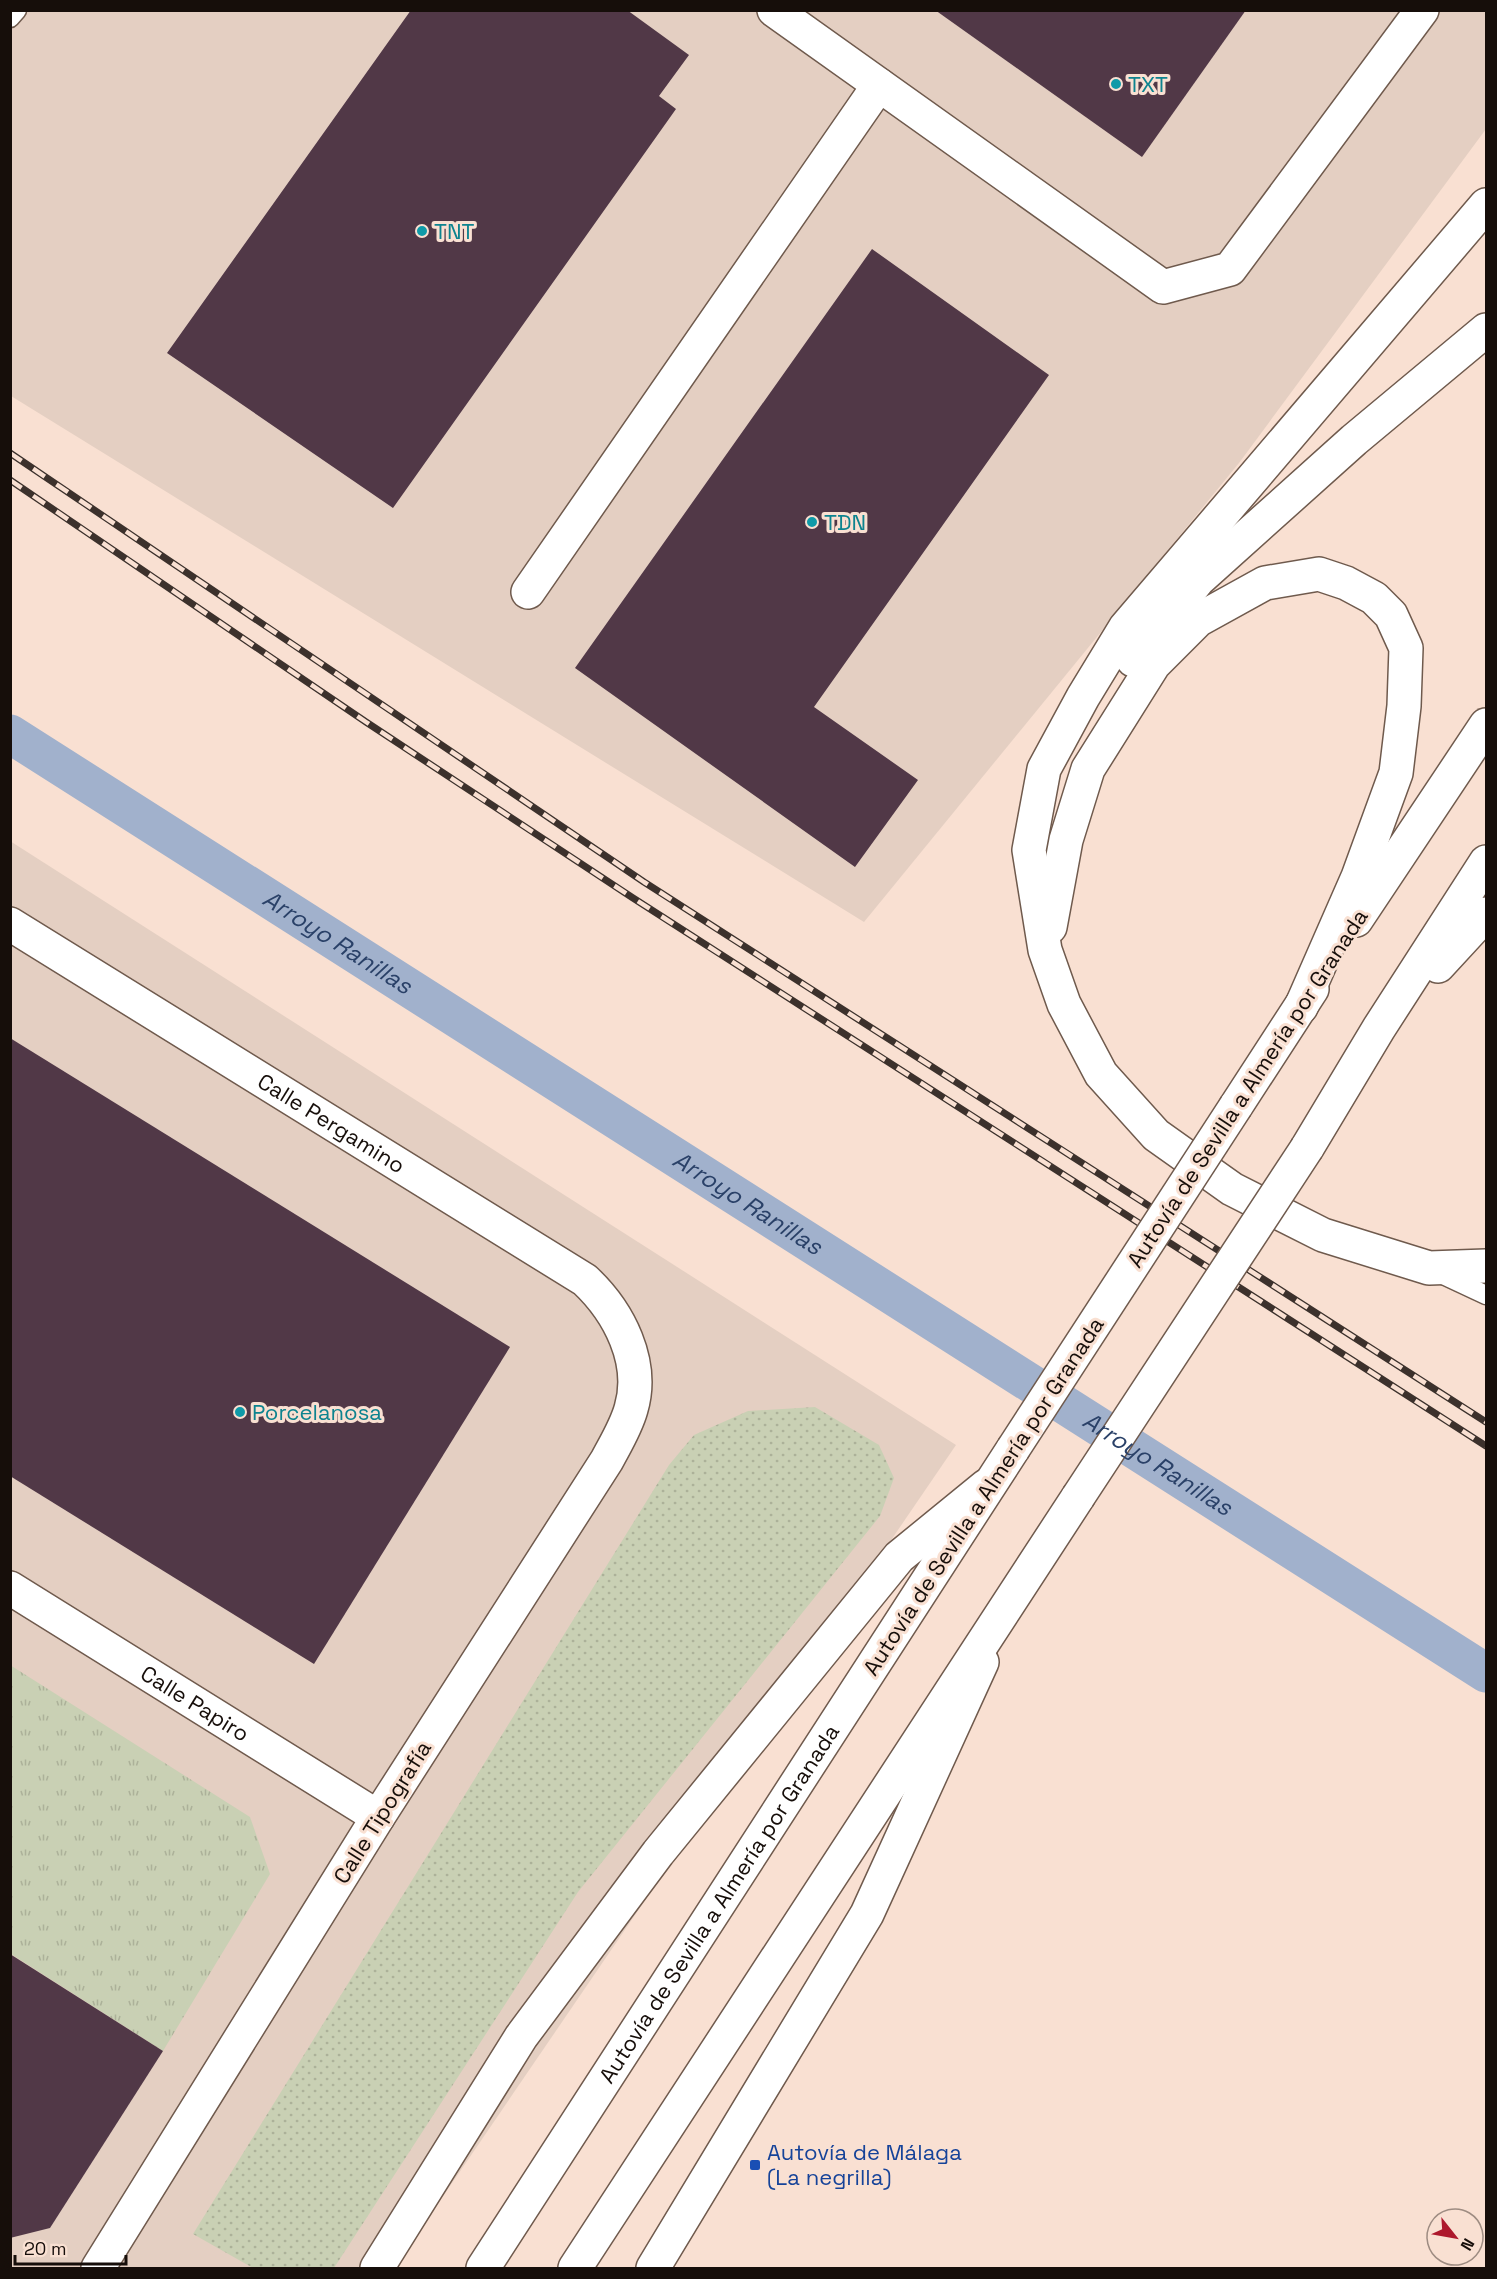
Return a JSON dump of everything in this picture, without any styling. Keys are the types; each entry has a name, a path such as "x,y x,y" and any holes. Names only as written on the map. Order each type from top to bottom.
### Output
{"main road":[{"path":"774,10 1162,287 1230,269 1422,10"},
{"path":"528,592 879,85"},
{"path":"1486,205 1125,628 1083,697 1044,769 1029,850 1045,950 1064,1004 1101,1074 1156,1135 1232,1189 1323,1235 1430,1268 1486,1266"},
{"path":"1045,950 1047,841 1070,760 1138,652 1198,580 1354,440 1486,330"},
{"path":"1045,950 1066,840 1088,769 1154,664 1198,620 1217,609 1265,583 1319,574 1346,583 1374,598 1391,615 1406,648 1404,706 1396,773 1358,877 1301,1006"},
{"path":"1383,878 1486,701"},
{"name":"Autovía de Sevilla a Almería por Granada","path":"483,2268 1383,878 1486,725"},
{"path":"575,2268 1307,1148 1379,1028 1486,862"},
{"path":"1379,1028 1486,914"},
{"name":"Calle Pergamino","path":"10,924 585,1280 600,1294 612,1311 629,1346"},
{"name":"Calle Tipografía","path":"98,2268 378,1817 607,1460 631,1409 635,1389 629,1346"},
{"path":"377,2268 521,2037 658,1853 899,1557 994,1479"},
{"name":"Calle Papiro","path":"10,1587 378,1817"},
{"path":"653,2268 867,1914 1008,1606"}],"lane":[{"path":"10,18 17,10"},
{"path":"1430,1268 1486,1295"}],"shaded area":[{"path":"10,11 1486,11 1486,129 1239,463 864,922 11,396"},
{"path":"10,841 956,1445 394,2268 11,2268"}],"green space":[{"path":"815,1407 879,1445 894,1478 880,1516 578,1892 334,2268 253,2268 193,2234 669,1465 694,1435 748,1411"},
{"path":"10,1665 250,1817 270,1874 163,2051 11,1954"}],"building":[{"name":"TNT","path":"411,10 627,10 689,55 659,96 676,109 393,508 167,353"},
{"name":"TXT","path":"935,10 1246,10 1142,157"},
{"name":"TDN","path":"872,249 1049,375 814,707 918,780 855,867 575,668"},
{"name":"Porcelanosa","path":"10,1038 510,1347 314,1664 10,1476"},
{"path":"10,1954 163,2051 50,2228 10,2238"}],"waterway":[{"name":"Arroyo Ranillas","path":"10,734 1486,1673"}],"railway":[{"path":"10,453 644,882 1486,1422"},
{"path":"10,480 366,722 633,898 1486,1446"}],"place":[{"name":"TXT","path":"1116,84"},
{"name":"TNT","path":"422,231"},
{"name":"TDN","path":"812,522"},
{"name":"Porcelanosa","path":"240,1412"},
{"name":"Autovía de Málaga (La negrilla)","path":"755,2165"}]}
